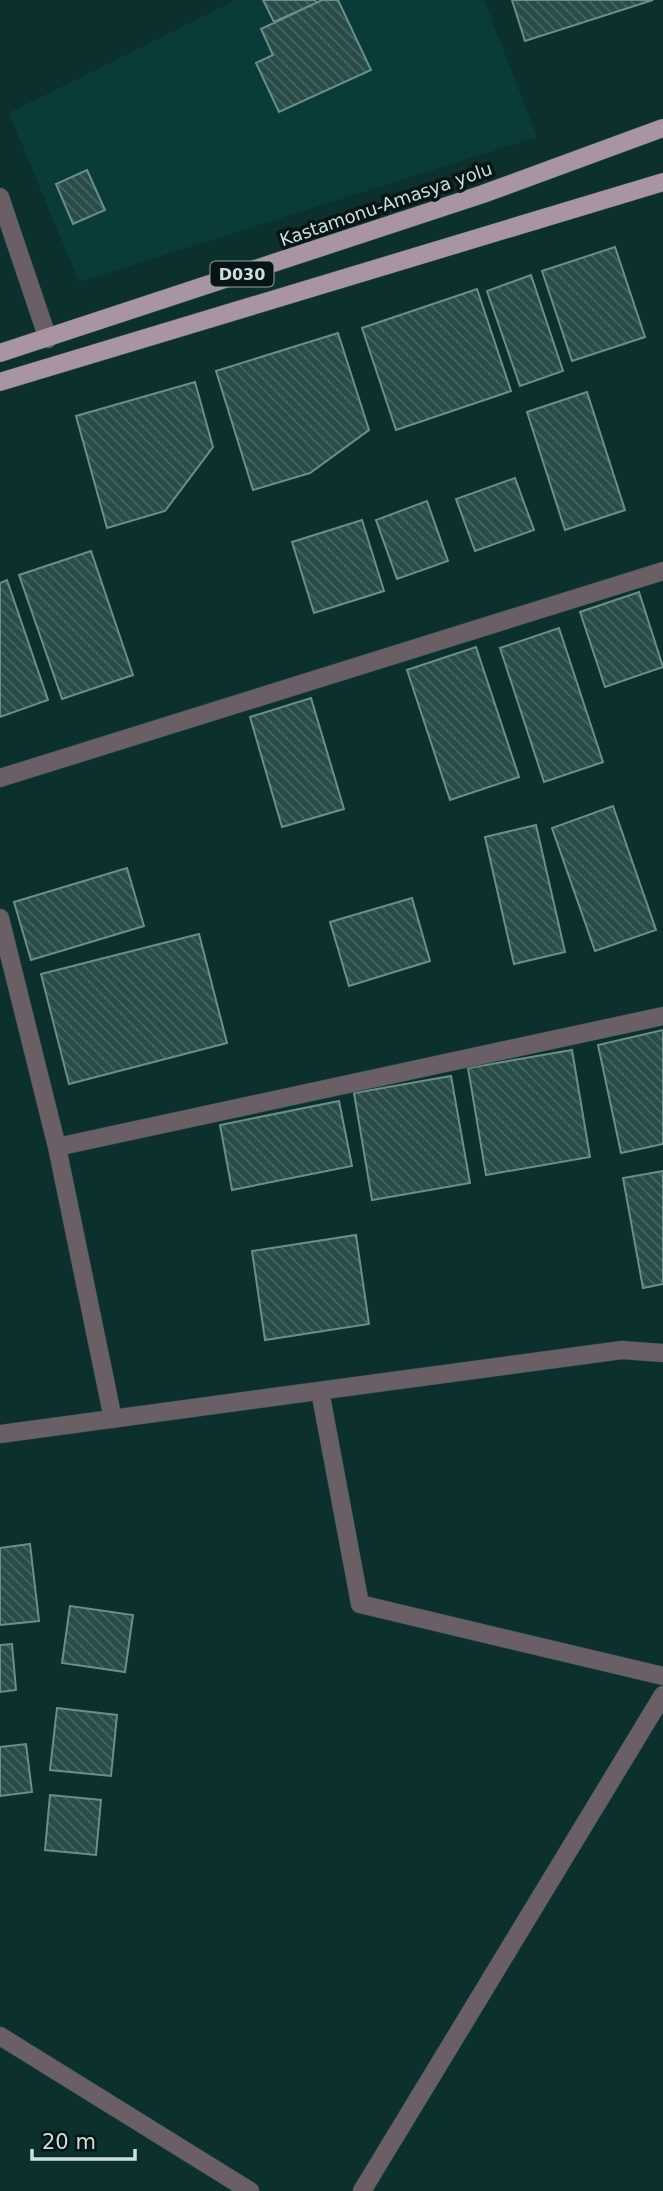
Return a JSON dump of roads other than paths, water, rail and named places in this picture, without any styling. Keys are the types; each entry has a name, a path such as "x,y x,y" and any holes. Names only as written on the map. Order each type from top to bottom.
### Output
{"main road":[{"name":"Kastamonu-Amasya yolu","path":"0,353 483,194 663,128"},
{"path":"0,382 663,182"}],"street":[{"path":"0,197 48,339"},
{"path":"0,778 663,571"},
{"path":"0,918 57,1147 113,1419"},
{"path":"57,1147 663,1016"},
{"path":"0,1434 622,1350 663,1353"},
{"path":"320,1391 359,1604 663,1676"},
{"path":"362,2191 663,1695"},
{"path":"0,2036 250,2191"}]}
